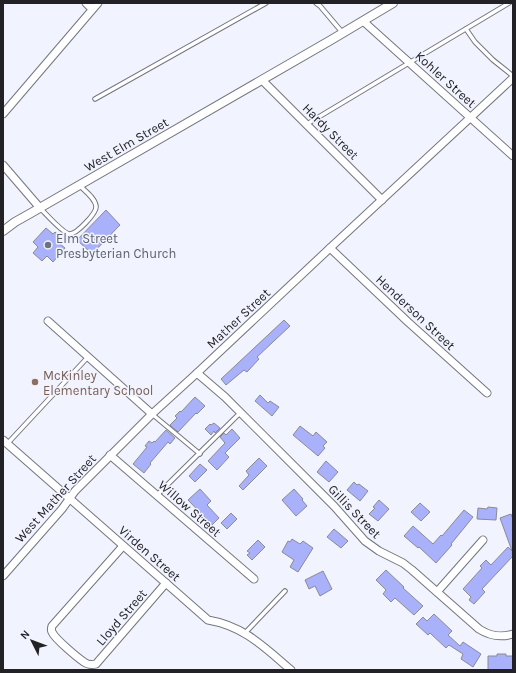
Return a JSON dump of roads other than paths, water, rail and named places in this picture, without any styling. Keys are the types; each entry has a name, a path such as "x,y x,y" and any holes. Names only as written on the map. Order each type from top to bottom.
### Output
{"street":[{"path":"86,3 92,9"},
{"path":"3,114 98,3"},
{"name":"West Elm Street","path":"3,231 15,222 393,3"},
{"name":"Kohler Street","path":"363,21 513,156"},
{"name":"Mather Street","path":"110,455 513,77"},
{"name":"Hardy Street","path":"262,80 382,200"},
{"path":"3,165 40,208"},
{"name":"Henderson Street","path":"330,248 408,322 487,393"},
{"path":"48,321 152,414"},
{"name":"Gillis Street","path":"197,373 214,387 334,506 365,541 379,551 403,563 469,622 479,629 487,634 496,636 513,634"},
{"name":"Virden Street","path":"5,442 208,620 220,622 245,633 262,645 291,670"},
{"name":"Willow Street","path":"110,455 254,579"},
{"name":"West Mather Street","path":"3,576 76,491 110,455"},
{"path":"437,592 483,540"},
{"name":"Lloyd Street","path":"123,546 52,626 51,631 55,636 85,663 92,665 96,664 166,583"}],"lane":[{"path":"95,99 266,3"},
{"path":"316,3 343,33"},
{"path":"307,124 509,3"},
{"path":"466,29 474,42 513,77"},
{"path":"40,208 63,231 68,234 73,234 96,210 94,199 79,185"},
{"path":"5,442 88,356"},
{"path":"157,494 200,454 240,413"},
{"path":"152,414 200,454"},
{"path":"245,633 285,592"}],"place":[{"name":"Elm Street Presbyterian Church","path":"48,245"},
{"name":"McKinley Elementary School","path":"35,382"}]}
